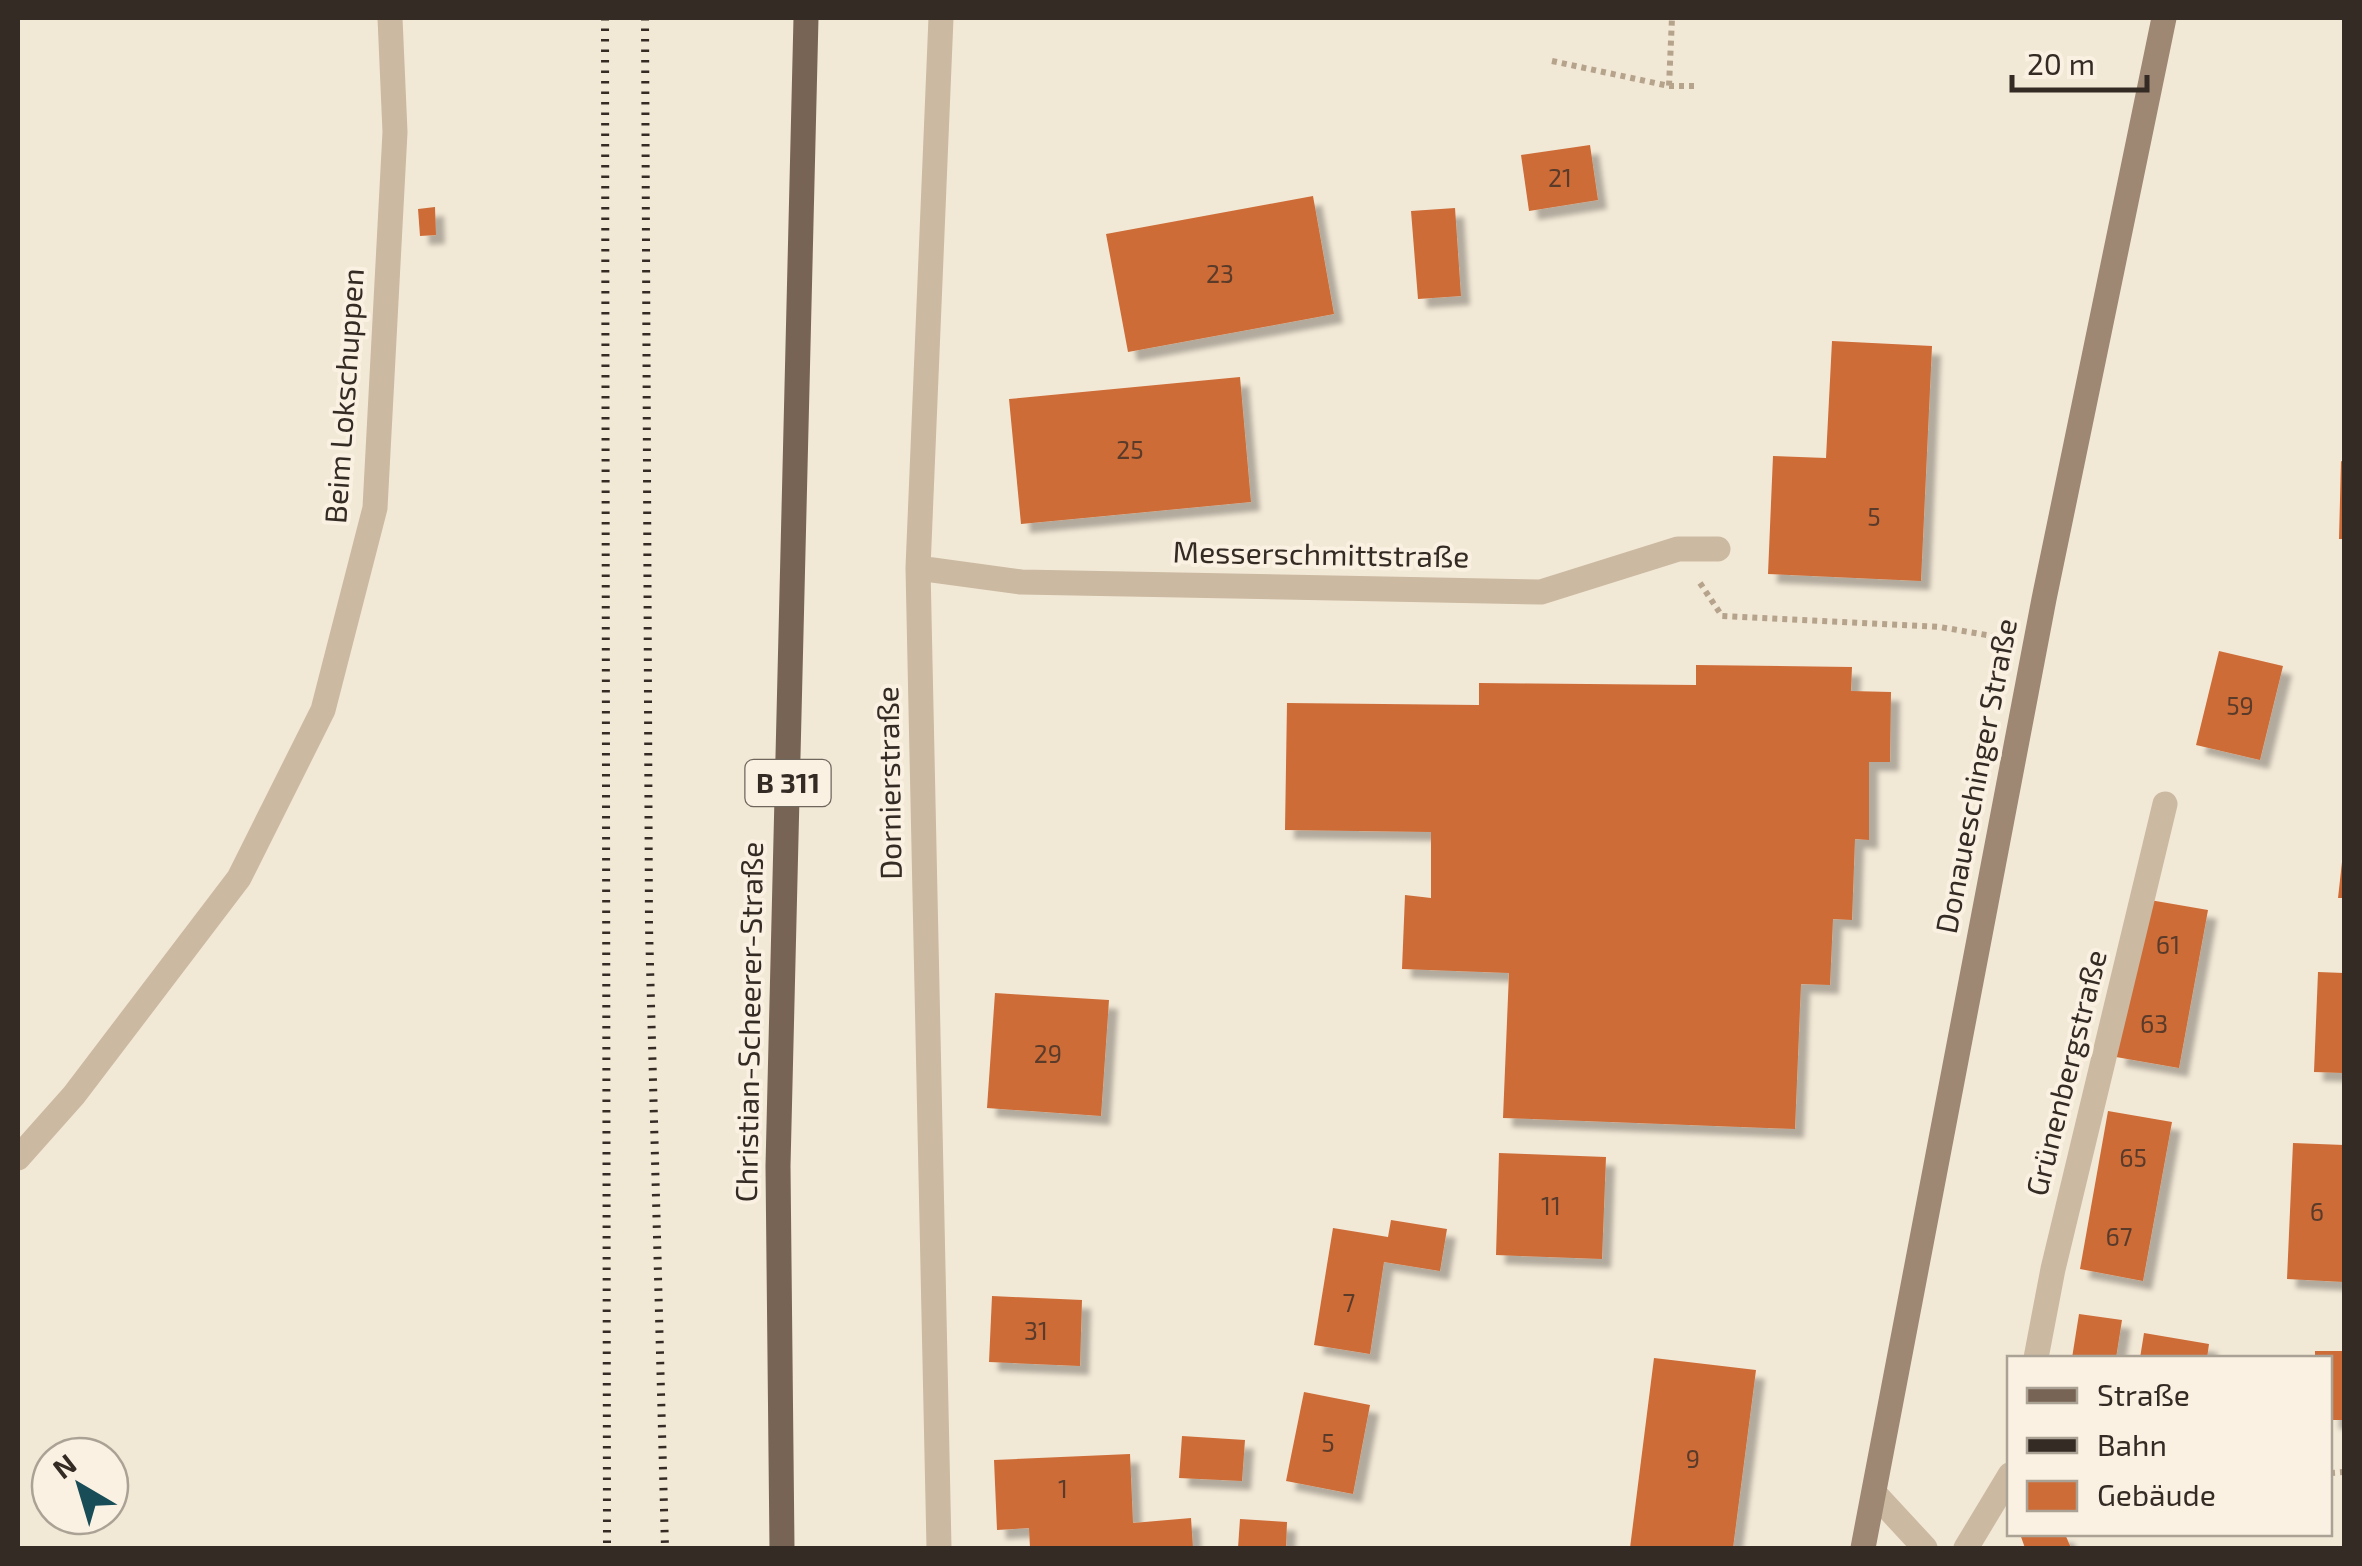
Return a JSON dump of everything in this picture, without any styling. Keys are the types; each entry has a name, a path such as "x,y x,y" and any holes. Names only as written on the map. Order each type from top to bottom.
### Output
{"main road":[{"name":"Christian-Scheerer-Straße","path":"782,1548 779,1146 806,18"}],"street":[{"name":"Beim Lokschuppen","path":"18,1158 74,1095 240,878 323,710 374,508 394,132 390,18"},
{"name":"Dornierstraße","path":"939,1548 918,568 940,18"},
{"name":"Donaueschinger Straße","path":"1863,1548 2035,642 2164,18"},
{"name":"Messerschmittstraße","path":"918,568 1020,582 1541,592 1678,549 1718,549"},
{"name":"Grünenbergstraße","path":"2036,1356 2053,1269 2165,804"},
{"path":"1966,1548 2007,1480"},
{"path":"1875,1494 1925,1548"}],"path":[{"path":"1669,86 1672,18"},
{"path":"1552,61 1669,86 1699,86"},
{"path":"1678,549 1722,616 1940,627 2035,642"}],"building":[{"path":"1590,145 1598,200 1529,211 1521,155"},
{"path":"1313,196 1334,314 1128,352 1106,234"},
{"path":"435,207 436,235 420,236 418,209"},
{"path":"1455,208 1461,296 1418,299 1411,211"},
{"path":"1832,341 1932,346 1921,581 1768,574 1773,456 1826,458"},
{"path":"1240,377 1251,502 1021,524 1009,399"},
{"path":"2341,461 2344,462 2344,539 2339,539"},
{"path":"2219,651 2283,666 2260,760 2196,745"},
{"path":"1696,665 1852,667 1851,691 1891,692 1890,762 1869,762 1869,840 1855,839 1852,920 1833,919 1830,985 1801,984 1795,1129 1503,1118 1509,973 1402,969 1405,895 1431,898 1431,832 1285,830 1287,703 1479,705 1479,683 1696,685"},
{"path":"2342,862 2344,898 2338,898"},
{"path":"2144,899 2208,910 2179,1068 2116,1057"},
{"path":"2318,972 2344,973 2344,1073 2314,1072"},
{"path":"995,993 1109,1000 1101,1116 987,1108"},
{"path":"2108,1111 2172,1122 2143,1281 2080,1269"},
{"path":"2293,1143 2344,1145 2344,1282 2287,1279"},
{"path":"1499,1153 1606,1157 1602,1259 1496,1255"},
{"path":"1391,1220 1447,1229 1440,1271 1384,1262 1370,1354 1314,1345 1333,1228 1388,1237"},
{"path":"992,1296 1082,1300 1080,1366 989,1362"},
{"path":"2079,1314 2122,1320 2116,1356 2072,1356"},
{"path":"2144,1333 2209,1344 2207,1356 2140,1356"},
{"path":"2315,1351 2344,1351 2344,1420 2332,1420 2332,1356 2315,1356"},
{"path":"1654,1358 1756,1370 1733,1548 1630,1548"},
{"path":"1304,1392 1370,1405 1353,1494 1286,1481"},
{"path":"1182,1436 1245,1440 1242,1481 1179,1478"},
{"path":"1130,1454 1133,1523 1191,1518 1193,1548 1030,1548 1029,1528 997,1530 994,1460"},
{"path":"1240,1519 1287,1522 1286,1548 1238,1548"},
{"path":"2021,1536 2066,1536 2071,1548 2025,1548"}],"railway":[{"path":"605,18 607,1548"},
{"path":"645,18 649,926 665,1548"}]}
